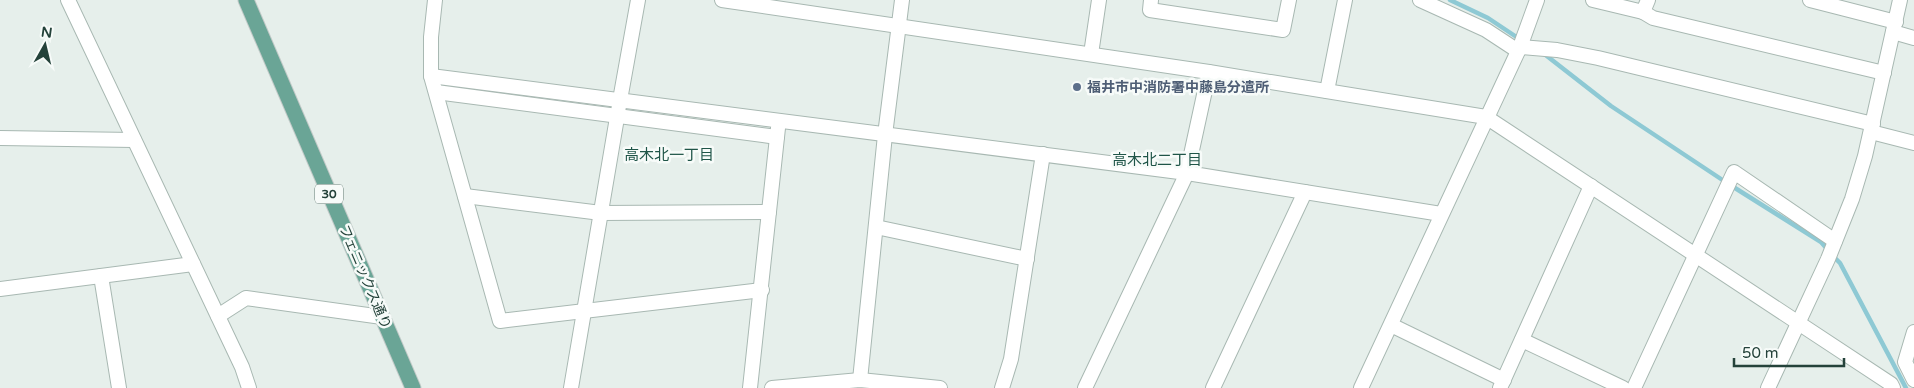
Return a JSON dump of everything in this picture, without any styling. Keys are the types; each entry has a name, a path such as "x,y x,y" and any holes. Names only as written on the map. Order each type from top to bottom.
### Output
{"main road":[{"name":"フェニックス通り","path":"248,0 413,388"}],"street":[{"path":"68,0 194,264 250,388"},
{"path":"435,0 431,37 431,76 500,321 762,290"},
{"path":"571,388 638,0"},
{"path":"722,0 1209,72 1486,117 1891,384 1893,388"},
{"path":"854,383 876,227 885,135 902,0"},
{"path":"1091,54 1099,0"},
{"path":"1151,0 1150,10 1283,30 1289,0"},
{"path":"1327,91 1345,0"},
{"path":"1420,0 1486,30 1519,49 1557,50 1598,58 1872,128 1914,143"},
{"path":"1362,388 1519,49 1537,0"},
{"path":"1593,0 1646,6 1653,18 1884,73"},
{"path":"1810,0 1895,27 1914,38"},
{"path":"1768,388 1852,198 1872,128 1900,0"},
{"path":"1085,388 1187,173 1209,72"},
{"path":"431,76 1187,173 1441,214"},
{"path":"436,92 777,137"},
{"path":"750,388 762,290 778,121"},
{"path":"0,138 134,140"},
{"path":"1002,388 1010,359 1043,154"},
{"path":"1634,388 1734,172 1835,240"},
{"path":"1391,325 1502,384 1591,186"},
{"path":"1213,388 1305,192"},
{"path":"465,196 601,213 769,212"},
{"path":"876,227 1027,258"},
{"path":"0,289 194,264"},
{"path":"101,276 119,388"},
{"path":"218,316 246,298 382,317"},
{"path":"1914,332 1905,362 1914,380"},
{"path":"1522,340 1623,388"},
{"path":"772,388 854,383 940,388"}],"waterway":[{"path":"1450,0 1488,18 1521,40"},
{"path":"1543,53 1611,106 1727,183 1821,242 1828,250"},
{"path":"1833,256 1840,263 1906,388"}],"place":[{"name":"福井市中消防署中藤島分遣所","path":"1077,87"}],"district":[{"name":"高木北一丁目","path":"669,155"},
{"name":"高木北二丁目","path":"1157,160"}]}
